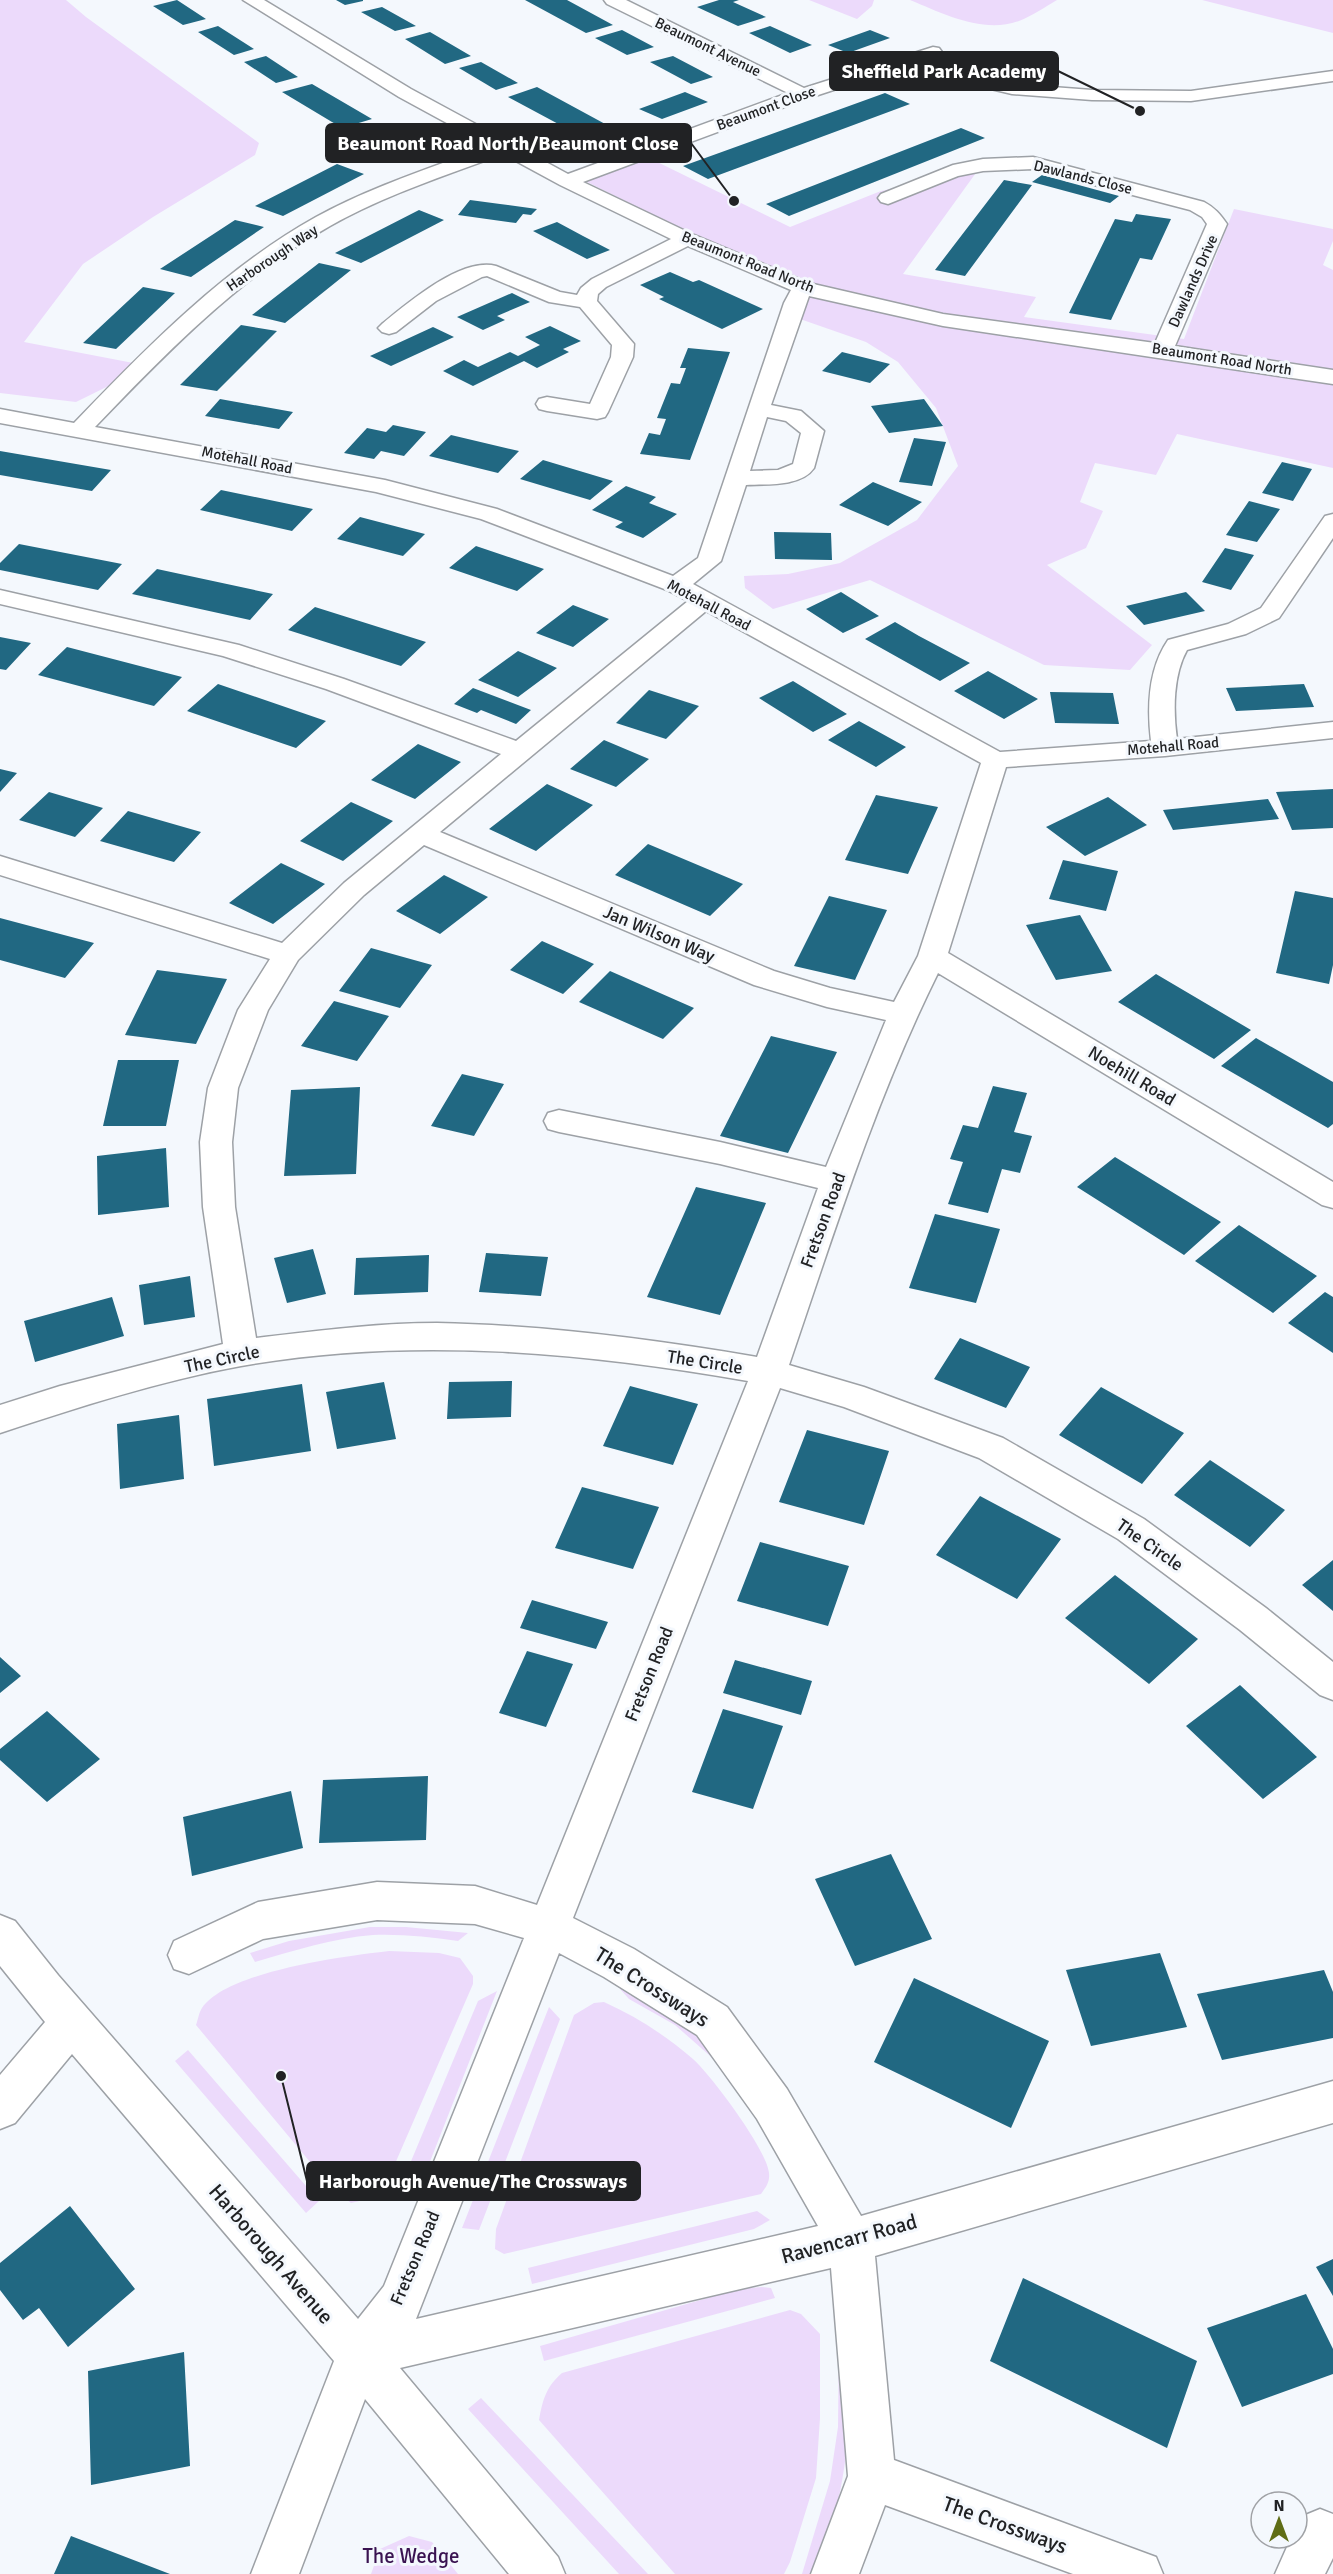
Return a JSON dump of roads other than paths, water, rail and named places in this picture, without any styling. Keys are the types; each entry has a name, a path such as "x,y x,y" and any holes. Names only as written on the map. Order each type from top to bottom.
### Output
{"street":[{"name":"Beaumont Road North","path":"252,0 405,93 567,181 687,238 803,288 943,320 1163,350 1333,377"},
{"name":"Beaumont Avenue","path":"613,0 803,94"},
{"name":"Beaumont Close","path":"567,181 803,94 926,54 980,81 1012,89 1092,95 1191,96 1333,76"},
{"name":"Harborough Way","path":"80,429 133,374 227,287 303,236 363,201 504,147"},
{"name":"Dawlands Close","path":"888,198 953,171 992,164 1033,163 1197,206 1209,213"},
{"name":"Dawlands Drive","path":"1163,350 1217,224 1209,213"},
{"path":"587,302 588,292 598,283 687,238"},
{"path":"389,328 429,297 477,271 489,270 556,298 587,302 622,344 622,357 597,412 547,404"},
{"path":"676,585 709,561 794,303 803,288"},
{"path":"736,478 782,477 803,468 813,431 793,416 759,409"},
{"name":"Motehall Road","path":"0,416 377,485 489,514 676,585 995,760 1165,748 1333,730"},
{"path":"1165,748 1161,717 1167,663 1177,645 1237,629 1270,613 1333,521"},
{"path":"0,597 230,650 357,692 521,752"},
{"path":"242,1353 219,1207 217,1131 222,1088 253,1010 287,954 354,890 704,601"},
{"name":"Fretson Road","path":"275,2574 359,2355 400,2302 549,1927 769,1372 836,1181 903,1014 932,956 995,760"},
{"name":"Jan Wilson Way","path":"422,834 764,978 827,997 903,1014"},
{"path":"0,865 61,886 287,954"},
{"name":"Noehill Road","path":"932,956 1333,1197"},
{"path":"559,1121 720,1154 836,1181"},
{"name":"The Circle","path":"0,1419 95,1389 242,1353 338,1341 436,1336 558,1343 694,1359 769,1372 852,1396 991,1448 1131,1529 1253,1619 1333,1684"},
{"name":"The Crossways","path":"189,1955 258,1922 377,1901 475,1905 549,1927 619,1964 712,2021 772,2104 851,2241 872,2476 835,2574"},
{"name":"Harborough Avenue","path":"0,1934 72,2022 359,2355 542,2574"},
{"path":"0,2108 72,2022"},
{"name":"Ravencarr Road","path":"359,2355 851,2241 1333,2102"},
{"name":"The Crossways","path":"872,2476 1139,2574"}],"place":[{"name":"Sheffield Park Academy","path":"1140,111"},
{"name":"Beaumont Road North/Beaumont Close","path":"734,201"},
{"name":"Harborough Avenue/The Crossways","path":"281,2076"}],"park label":[{"name":"The Wedge","path":"411,2556"}]}
